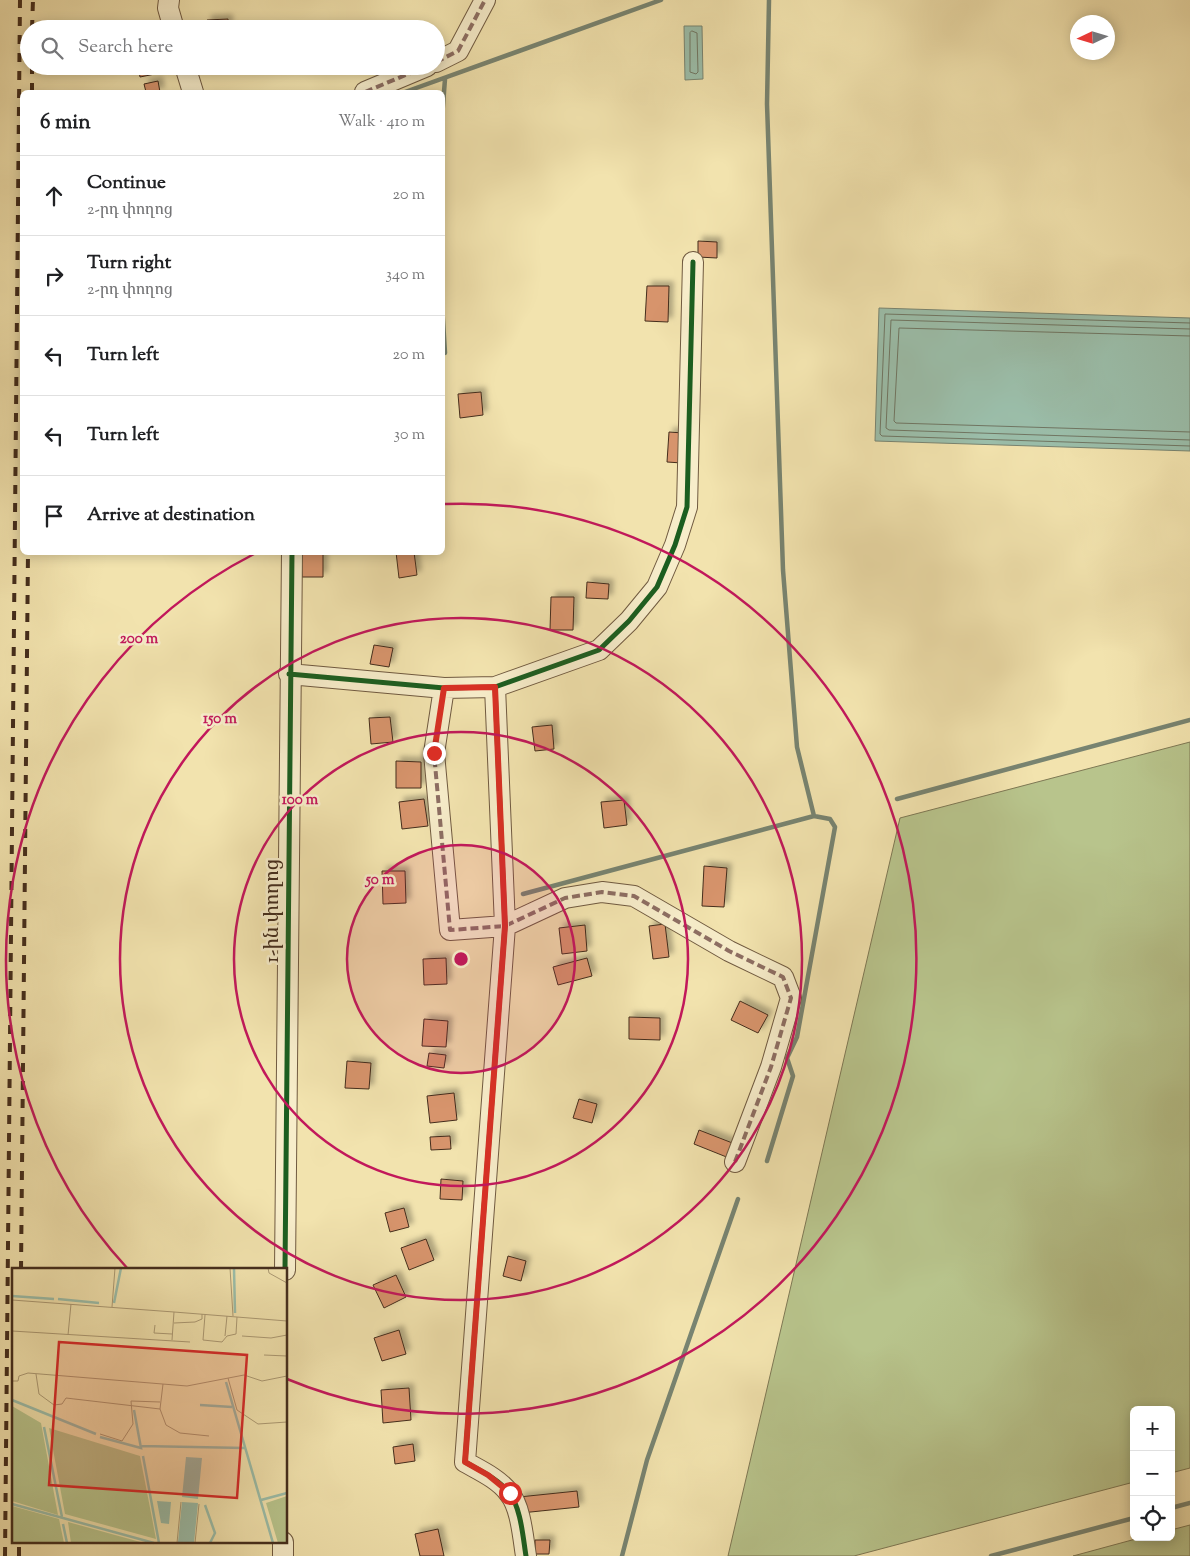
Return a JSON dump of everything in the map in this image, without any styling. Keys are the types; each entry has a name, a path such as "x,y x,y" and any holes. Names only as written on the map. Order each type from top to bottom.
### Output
{"street":[{"path":"169,0 168,8 171,20"},
{"path":"445,58 458,51 485,0"},
{"path":"188,75 192,90"},
{"path":"370,90 405,75"},
{"path":"289,674 444,688 495,687 599,650 629,621 657,587 675,545 687,507 693,262"},
{"name":"1-ին փողոց","path":"285,1268 289,674 292,555"},
{"path":"495,687 505,926 465,1462 488,1475 510,1493 521,1521 526,1556"},
{"path":"444,688 434,753 450,930 505,926 565,898 602,892 634,896 729,951 783,977 791,998 771,1067 735,1162"}],"green space":[{"path":"1190,742 1190,1468 1175,1472 1175,1406 1130,1406 1130,1483 854,1556 728,1556 900,818"},
{"path":"1190,1525 1190,1556 1073,1556 1130,1541 1175,1541 1175,1529"}],"water":[{"path":"684,26 702,26 703,79 685,80"},
{"path":"879,308 1190,318 1190,451 875,441"}],"building":[{"path":"158,81 160,90 146,90 144,84"},
{"path":"698,241 717,242 717,258 698,257"},
{"path":"647,286 669,286 668,322 645,321"},
{"path":"481,392 483,415 460,418 458,394"},
{"path":"669,432 683,433 682,463 667,462"},
{"path":"301,555 323,555 323,577 302,577"},
{"path":"396,555 414,555 417,575 399,578"},
{"path":"587,582 609,584 608,599 586,598"},
{"path":"551,597 574,597 573,630 550,630"},
{"path":"374,645 393,648 389,667 370,664"},
{"path":"390,717 393,742 371,744 369,718"},
{"path":"552,725 554,749 535,751 532,727"},
{"path":"396,761 421,762 421,788 396,788"},
{"path":"424,799 428,826 402,829 399,802"},
{"path":"624,800 627,825 604,828 601,802"},
{"path":"704,866 727,868 724,907 702,906"},
{"path":"382,871 405,871 406,903 383,904"},
{"path":"665,924 669,957 653,959 649,926"},
{"path":"585,925 587,951 562,954 559,928"},
{"path":"446,958 447,984 424,985 423,959"},
{"path":"587,958 592,976 558,985 553,967"},
{"path":"740,1001 768,1015 758,1033 731,1020"},
{"path":"629,1017 660,1018 660,1040 629,1039"},
{"path":"424,1019 448,1021 446,1047 422,1046"},
{"path":"429,1053 446,1055 444,1068 427,1066"},
{"path":"347,1061 371,1063 369,1089 345,1088"},
{"path":"454,1093 457,1120 430,1123 427,1096"},
{"path":"579,1099 597,1104 592,1123 573,1118"},
{"path":"699,1130 735,1144 729,1158 694,1144"},
{"path":"450,1136 451,1149 431,1150 430,1137"},
{"path":"441,1179 463,1181 462,1200 440,1199"},
{"path":"404,1208 409,1227 390,1232 385,1213"},
{"path":"426,1239 434,1260 409,1270 401,1248"},
{"path":"508,1256 526,1261 521,1281 503,1276"},
{"path":"396,1275 406,1297 384,1308 373,1285"},
{"path":"399,1330 406,1354 382,1361 374,1338"},
{"path":"409,1388 411,1420 383,1423 381,1390"},
{"path":"413,1444 415,1461 395,1464 393,1447"},
{"path":"577,1491 579,1507 521,1513 519,1497"},
{"path":"438,1529 444,1556 420,1556 415,1534"},
{"path":"535,1540 550,1540 549,1554 535,1554"}],"waterway":[{"path":"411,90 661,0"},
{"path":"769,0 767,104 783,570 797,747 814,816"},
{"path":"444,90 445,79"},
{"path":"897,799 1190,720"},
{"path":"523,894 814,816 830,819 835,827 797,1037 787,1058 793,1076 767,1161"},
{"path":"622,1556 647,1460 738,1199"},
{"path":"1175,1507 1190,1503"},
{"path":"991,1556 1130,1519"}],"railway":[{"path":"5,1556 20,0"},
{"path":"32,20 33,0"},
{"path":"32,75 32,90"},
{"path":"21,1268 28,555"},
{"path":"19,1544 19,1556"}],"marked path":[{"path":"445,58 458,51 485,0"},
{"path":"370,90 406,75"},
{"path":"444,688 434,753 450,930 505,926 565,898 602,892 634,896 729,951 783,977 791,998 771,1067 735,1162"}],"cycle path":[{"path":"289,674 444,688 495,687 599,650 629,621 657,587 675,545 687,507 693,262"},
{"path":"285,1268 292,555"},
{"path":"495,687 505,926 465,1462 500,1483 513,1499 521,1523 526,1556"}],"route":[{"path":"434,753 444,688 495,687 505,926 465,1462 488,1475 510,1493"}]}
